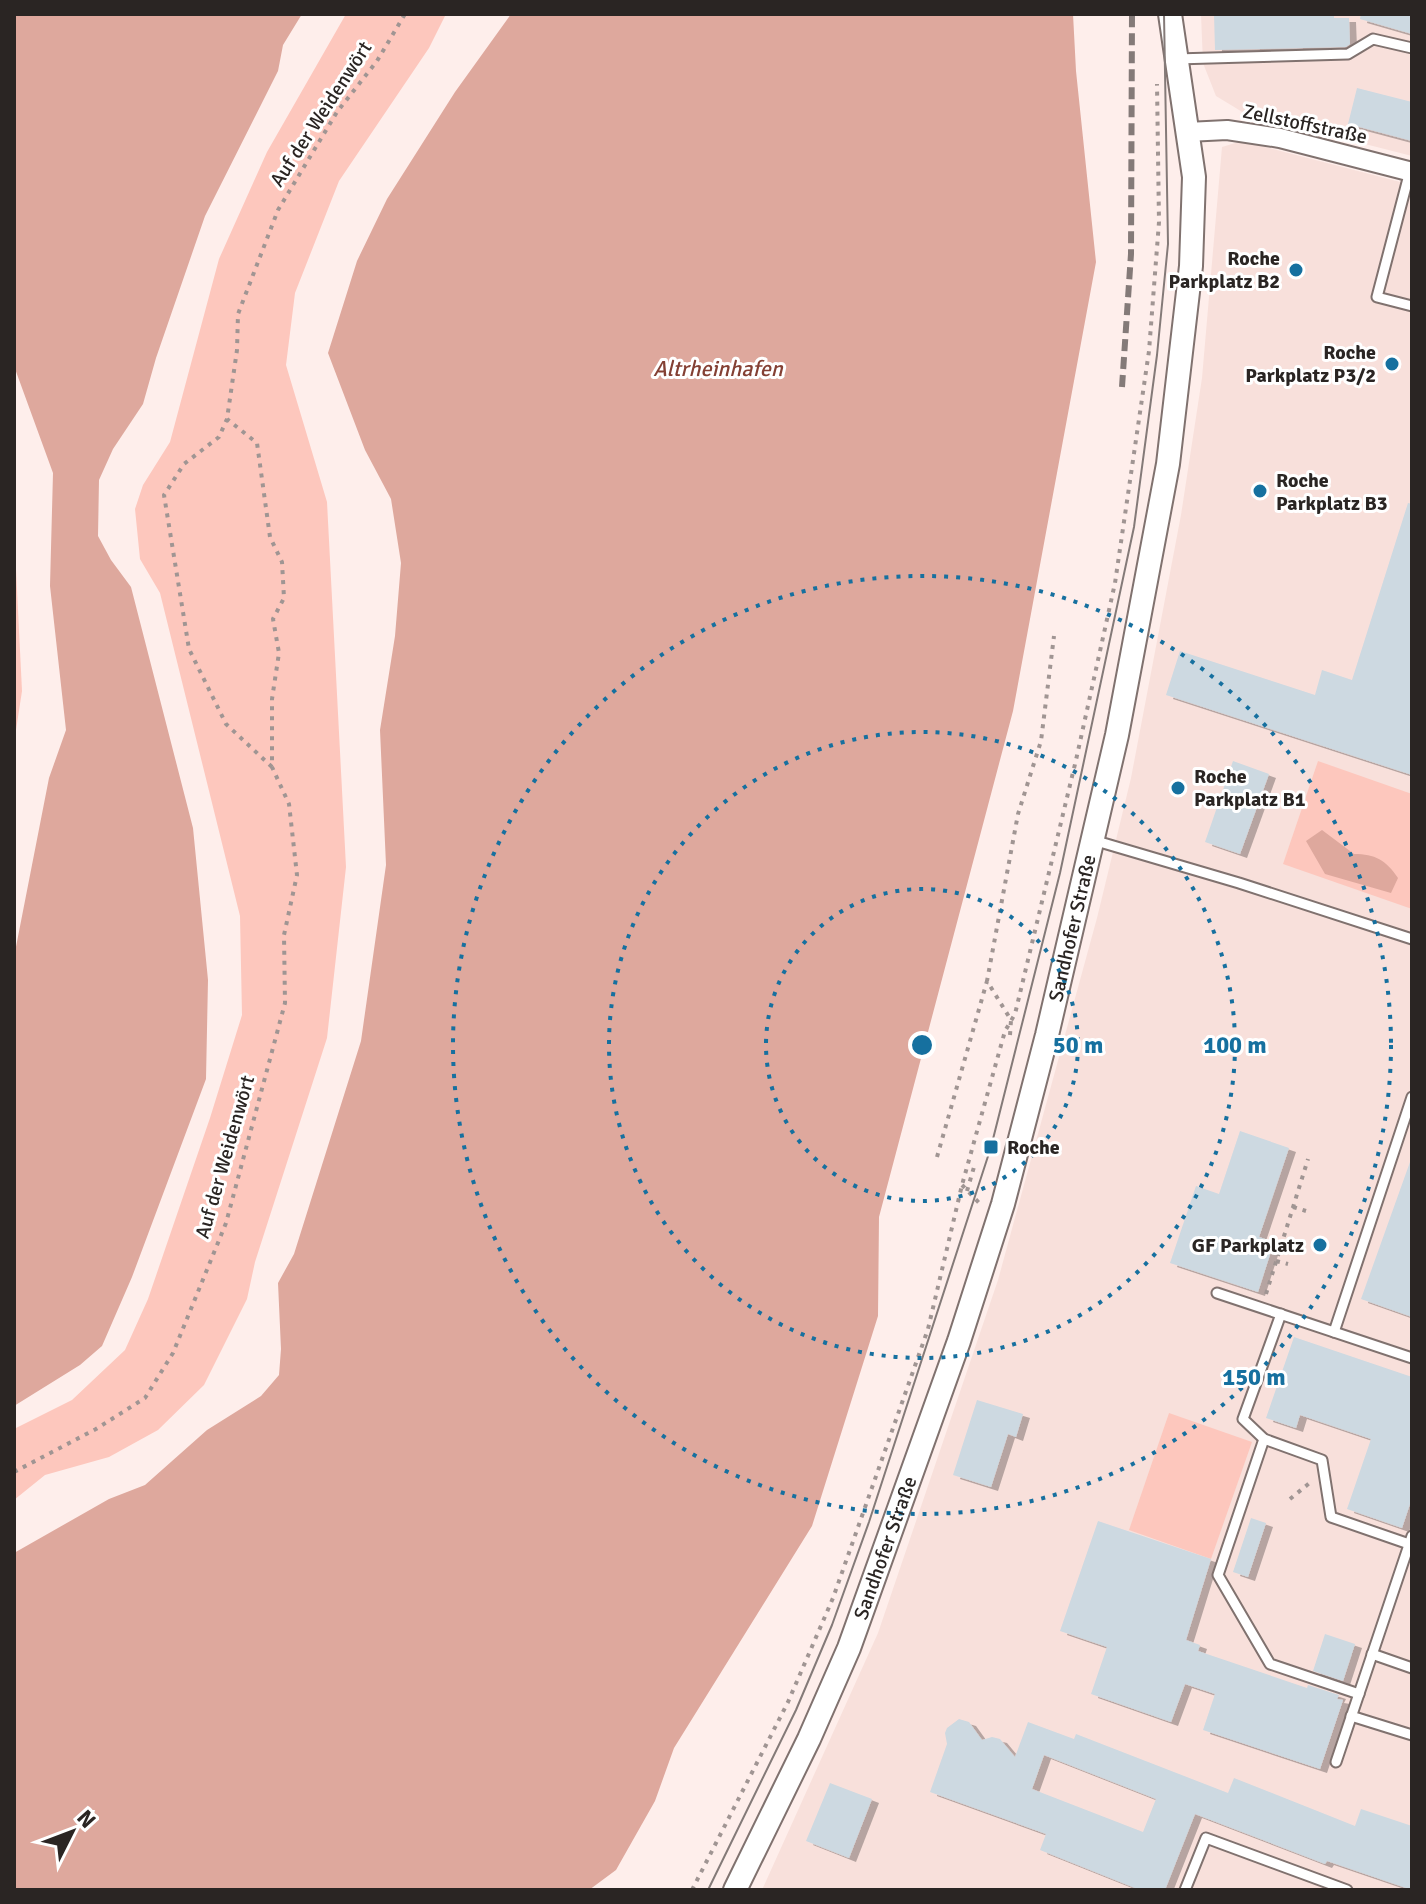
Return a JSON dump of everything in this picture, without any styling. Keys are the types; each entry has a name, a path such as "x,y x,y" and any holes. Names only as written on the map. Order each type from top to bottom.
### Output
{"street":[{"name":"Sandhofer Straße","path":"735,1890 809,1739 849,1648 959,1341 1011,1173 1093,840 1120,723 1168,464 1191,266 1194,177 1170,14"},
{"name":"Zellstoffstraße","path":"1187,132 1227,130 1280,138 1411,171"}],"lane":[{"path":"1176,59 1348,54 1373,39 1412,48"},
{"path":"1411,171 1377,297 1412,306"},
{"path":"1093,840 1225,878 1412,939"},
{"path":"1334,1332 1412,1097"},
{"path":"1400,1132 1412,1136"},
{"path":"1217,1293 1412,1358"},
{"path":"1281,1314 1243,1419 1264,1439 1322,1460 1331,1517 1411,1540 1336,1762"},
{"path":"1264,1439 1218,1575 1270,1664 1359,1694"},
{"path":"1372,1654 1412,1668"},
{"path":"1351,1716 1412,1735"},
{"path":"1185,1890 1206,1838 1347,1890"}],"path":[{"name":"Auf der Weidenwört","path":"14,1472 96,1429 145,1398 173,1353 226,1223 285,1003 284,935 297,875 289,804 272,767 226,724 189,649 164,495 184,464 219,437 227,419 237,350 238,314 278,210 337,112 377,61 405,14"},
{"path":"1010,1035 1011,1020 1076,760 1115,583 1149,351 1159,222 1158,117"},
{"name":"Auf der Weidenwört","path":"227,419 257,443 270,537 282,562 284,598 273,619 279,653 272,699 272,767"},
{"path":"937,1157 987,981 1018,814 1041,741 1054,636"},
{"path":"987,981 1011,1020"},
{"path":"692,1890 788,1702 833,1598 928,1329 962,1185 1005,1031 1011,1020"},
{"path":"1262,1308 1308,1159"},
{"path":"967,1191 974,1167"},
{"path":"1293,1207 1306,1211"},
{"path":"1276,1261 1288,1264"},
{"path":"1290,1499 1301,1493 1310,1481 1325,1478"}],"shaded area":[{"path":"346,14 446,14 429,48 339,181 295,293 286,365 327,502 346,867 327,1038 255,1262 247,1299 204,1385 158,1430 109,1457 45,1475 14,1500 14,1429 72,1400 125,1350 148,1299 242,1015 240,916 160,593 140,559 135,509 143,485 170,442 219,259 267,152"},
{"path":"1201,14 1412,14 1412,156 1244,113 1216,96 1203,63"},
{"path":"1242,141 1412,185 1412,1890 762,1890 878,1633 998,1280 1097,918 1131,778 1181,515 1202,378 1222,147"},
{"path":"14,529 22,691 14,743"},
{"path":"1318,761 1412,794 1412,909 1283,864"},
{"path":"1169,1413 1252,1442 1211,1559 1129,1530"}],"water":[{"path":"14,14 302,14 283,45 278,71 205,216 143,404 113,449 99,480 98,536 131,587 193,828 208,980 206,1079 132,1277 102,1346 80,1365 14,1406 14,957 49,778 66,730 50,586 53,473 14,366"},
{"name":"Altrheinhafen","path":"511,14 1073,14 1096,262 1013,711 879,1217 878,1316 812,1526 674,1748 655,1801 616,1870 589,1890 14,1890 14,1553 109,1499 145,1485 207,1430 261,1396 279,1375 278,1283 294,1254 361,1041 386,865 380,730 395,636 401,563 391,499 365,450 328,353 357,261 387,199 455,92"},
{"path":"1322,830 1354,854 1374,857 1389,867 1398,878 1391,893 1325,874 1306,841"}],"building":[{"path":"1214,14 1334,14 1334,18 1349,18 1350,44 1346,47 1215,50"},
{"path":"1361,14 1412,14 1412,34 1360,19"},
{"path":"1357,88 1412,102 1412,141 1348,124"},
{"path":"1408,503 1412,504 1412,775 1166,695 1180,651 1315,695 1322,670 1352,680"},
{"path":"1233,761 1269,774 1240,854 1205,842"},
{"path":"1240,1131 1289,1148 1259,1237 1274,1242 1258,1292 1170,1263 1196,1186 1219,1194"},
{"path":"1412,1162 1412,1317 1361,1299"},
{"path":"1294,1337 1412,1377 1412,1498 1402,1528 1347,1509 1371,1439 1300,1415 1296,1428 1266,1418"},
{"path":"977,1400 1023,1414 1016,1437 1008,1434 991,1487 953,1475"},
{"path":"1251,1518 1266,1523 1248,1577 1233,1572"},
{"path":"1098,1521 1211,1559 1186,1640 1200,1645 1198,1651 1307,1688 1308,1685 1339,1695 1337,1699 1343,1700 1320,1769 1203,1730 1215,1694 1185,1684 1171,1722 1091,1694 1107,1647 1060,1631"},
{"path":"1325,1634 1355,1644 1343,1681 1313,1671"},
{"path":"959,1719 969,1722 982,1740 992,1737 1000,1739 1015,1757 1028,1722 1074,1739 1076,1734 1228,1793 1234,1778 1355,1826 1361,1809 1412,1826 1412,1890 1327,1861 1325,1864 1195,1814 1165,1890 1140,1890 1040,1850 1046,1834 930,1792 947,1744 947,1728","holes":["1044,1755 1156,1799 1143,1832 1032,1789"]},
{"path":"830,1783 872,1799 849,1858 806,1841"}],"tram line":[{"path":"708,1890 796,1710 832,1625 869,1522 991,1147 1060,873 1134,527 1157,355 1168,244 1164,14"}],"railway":[{"path":"1122,387 1131,254 1132,14"}],"place":[{"name":"Roche Parkplatz B2","path":"1296,270"},
{"name":"Roche Parkplatz P3/2","path":"1392,364"},
{"name":"Roche Parkplatz B3","path":"1260,491"},
{"name":"Roche Parkplatz B1","path":"1178,788"},
{"name":"Roche","path":"991,1147"},
{"name":"GF Parkplatz","path":"1320,1245"}]}
